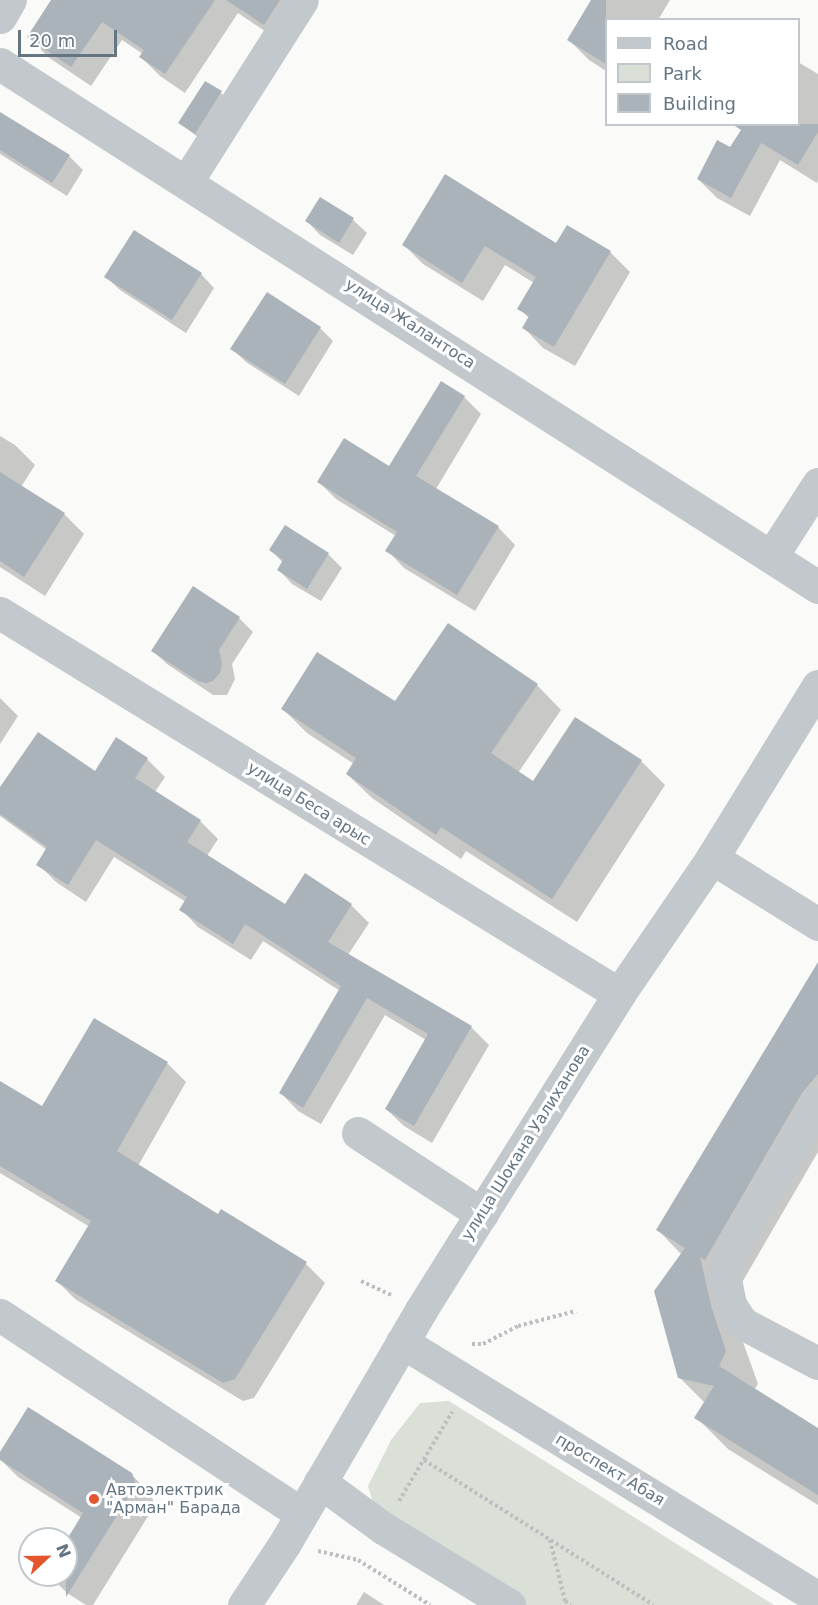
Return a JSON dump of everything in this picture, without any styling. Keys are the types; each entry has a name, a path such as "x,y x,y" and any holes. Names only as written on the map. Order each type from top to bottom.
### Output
{"street":[{"path":"0,17 10,0"},
{"path":"187,181 302,0"},
{"name":"улица Жалантоса","path":"0,64 187,181 818,587"},
{"path":"771,557 818,484"},
{"name":"улица Беса арыс","path":"0,613 619,994"},
{"name":"улица Шокана Уалиханова","path":"244,1605 285,1544 300,1513 402,1342 619,994 712,858 818,686"},
{"path":"712,858 818,924"},
{"path":"818,1103 732,1248 724,1274 730,1305 742,1323 818,1364"},
{"path":"358,1132 482,1214"},
{"path":"0,1315 300,1513"},
{"name":"проспект Абая","path":"402,1342 818,1598"},
{"path":"320,1482 383,1527 509,1605"}],"path":[{"path":"483,1344 518,1326 576,1311"},
{"path":"383,1527 468,1384"},
{"path":"424,1460 653,1605"},
{"path":"550,1540 565,1601 571,1605"},
{"path":"285,1544 358,1560 430,1605"}],"green space":[{"path":"449,1401 774,1605 515,1605 378,1520 368,1486 391,1440 420,1403"}],"building":[{"path":"51,0 215,0 165,74 139,57 144,50 102,22 71,67 27,37"},
{"path":"226,0 280,0 264,25"},
{"path":"591,0 606,0 605,63 567,40"},
{"path":"205,81 222,91 195,134 178,123"},
{"path":"0,112 70,155 52,183 0,150"},
{"path":"818,124 818,132 798,165 761,143 731,198 697,179 717,140 730,147 741,130 735,126"},
{"path":"445,174 556,243 567,225 611,251 554,347 522,328 529,316 517,309 536,277 485,246 462,283 402,245"},
{"path":"320,197 354,218 339,243 305,221"},
{"path":"134,230 202,273 172,320 104,277"},
{"path":"267,292 321,327 285,384 230,349"},
{"path":"441,381 465,396 416,476 499,526 457,595 385,551 397,532 317,482 344,438 389,466"},
{"path":"0,472 65,513 24,577 0,561"},
{"path":"285,525 329,553 307,589 277,570 283,560 269,550"},
{"path":"193,586 240,617 219,650 222,664 220,673 213,681 206,683 198,681 151,651"},
{"path":"448,623 538,684 491,753 533,781 575,717 642,760 552,899 441,827 436,835 346,774 356,758 281,709 317,652 395,701"},
{"path":"38,732 95,771 116,737 148,758 135,778 201,820 187,842 285,904 305,873 352,904 328,942 472,1026 414,1126 385,1109 428,1034 367,998 303,1108 279,1093 341,986 245,924 233,944 179,910 187,897 96,840 68,885 36,865 47,847 0,814 0,787"},
{"path":"818,962 818,1074 802,1093 705,1260 700,1257 712,1309 726,1351 719,1366 818,1428 818,1495 694,1418 714,1386 678,1378 654,1291 685,1248 656,1230"},
{"path":"94,1018 168,1062 117,1151 218,1214 221,1209 307,1262 235,1379 223,1383 55,1281 91,1221 0,1166 0,1081 42,1106"},
{"name":"Автоэлектрик \"Арман\" Барада","path":"28,1407 132,1473 136,1485 78,1578 78,1527 74,1527 83,1513 0,1460 0,1452"},
{"name":"Автоэлектрик \"Арман\" Барада","path":"66,1587 72,1587 66,1597"}],"place":[{"name":"Автоэлектрик \"Арман\" Барада","path":"94,1499"}]}
